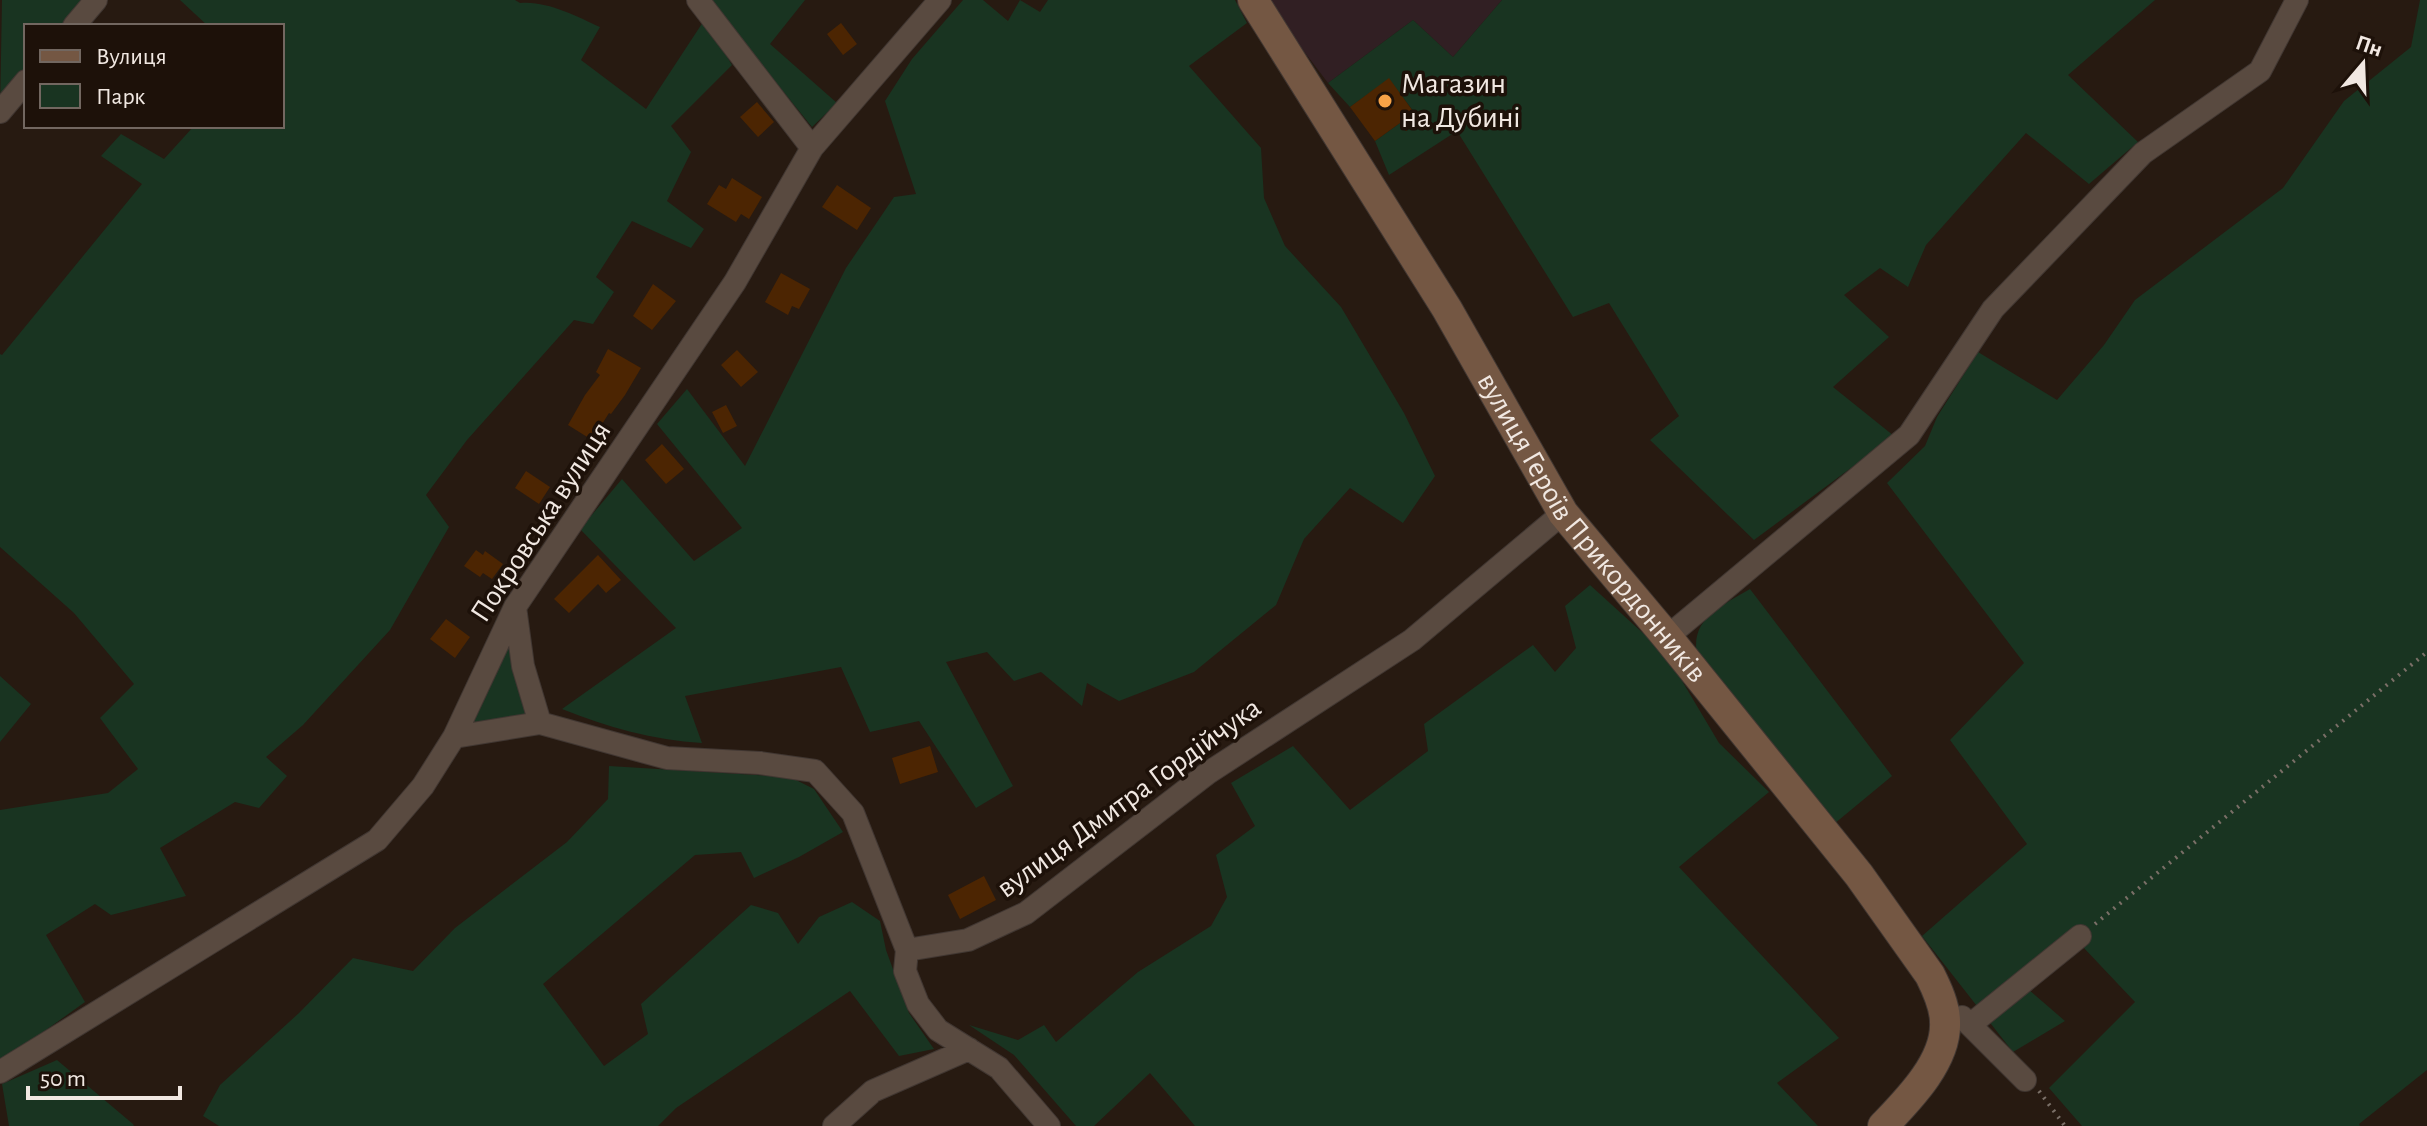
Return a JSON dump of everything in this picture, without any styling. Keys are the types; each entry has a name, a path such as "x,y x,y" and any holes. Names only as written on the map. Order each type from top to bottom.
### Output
{"street":[{"path":"76,24 96,0"},
{"path":"698,0 812,148"},
{"name":"Покровська вулиця","path":"0,1072 377,840 423,786 454,737 515,607 735,282 812,148 940,0"},
{"name":"вулиця Героїв Прикордонників","path":"1253,0 1447,309 1563,513 1859,875 1930,975 1938,993 2025,1080"},
{"path":"1667,637 1909,435 1993,309 2143,153 2260,71 2297,0"},
{"path":"0,112 24,83"},
{"name":"вулиця Дмитра Гордійчука","path":"907,950 968,940 1026,913 1208,773 1412,640 1563,513"},
{"path":"515,607 523,666 540,723"},
{"path":"454,737 540,723 667,758 760,763 815,771 853,813 907,950 905,971 918,1004 938,1030 999,1068 1049,1126"},
{"path":"1970,1025 2080,936"},
{"path":"1883,1126 1918,1090 1939,1050 1946,1021 1938,993"},
{"path":"834,1126 873,1091 969,1049"}],"path":[{"path":"2080,936 2427,652"},
{"path":"2025,1080 2037,1089 2065,1126"}],"shaded area":[{"path":"1265,0 1502,0 1453,57 1413,20 1328,83"}],"green space":[{"path":"2,0 96,0 76,24 24,24 24,83 0,112"},
{"path":"180,0 515,0 550,6 600,27 581,60 646,109 705,19 732,65 671,126 691,152 667,201 704,229 691,248 632,221 596,277 614,292 593,324 574,320 467,440 426,495 449,527 390,630 303,725 266,757 287,776 259,808 235,802 160,848 186,896 111,915 95,904 46,935 85,1002 0,1063 0,810 108,793 138,769 100,718 134,684 74,613 0,547 0,354 142,184 101,156 121,134 164,159 192,128 284,128 284,24 206,24"},
{"path":"709,0 805,0 770,44 837,103 812,127"},
{"path":"963,0 983,0 1008,21 1020,0 1040,12 1048,0 1235,0 1247,23 1189,66 1261,148 1264,198 1285,246 1341,307 1404,413 1435,476 1403,523 1350,488 1304,539 1276,605 1194,672 1119,701 1087,683 1082,706 1041,672 1014,681 987,652 946,662 1013,786 976,808 919,721 870,732 841,667 685,696 702,743 630,732 562,709 676,628 580,529 622,479 694,561 742,528 657,424 687,389 745,466 846,268 894,197 916,194 885,101 912,59"},
{"path":"1502,0 2155,0 2068,75 2138,142 2089,184 2026,133 1926,245 1908,287 1880,268 1844,295 1889,337 1833,387 1894,436 1754,540 1650,440 1679,416 1609,303 1573,317 1457,131 1389,175 1375,141 1400,123 1406,131 1420,120 1389,79 1350,107 1328,83 1413,20 1453,57"},
{"path":"2420,0 2427,0 2427,1070 2360,1126 2082,1126 2049,1088 2135,1002 2083,947 2028,989 2065,1021 2013,1052 1922,936 2027,844 1950,740 2024,663 1887,483 1925,446 1937,417 1978,352 2057,400 2104,345 2135,300 2283,188 2344,101 2411,47"},
{"path":"1590,585 1666,654 1719,743 1769,792 1679,867 1839,1038 1777,1083 1818,1126 1195,1126 1150,1073 1094,1126 1076,1126 1014,1055 969,1025 1018,1040 1044,1025 1056,1042 1138,972 1211,926 1227,897 1216,855 1255,826 1231,783 1293,746 1350,810 1428,751 1424,724 1533,645 1555,672 1576,648 1565,606"},
{"path":"1750,589 1892,776 1834,824 1697,655 1698,631 1703,622 1710,614"},
{"path":"510,626 532,718 465,728"},
{"path":"0,676 31,704 0,742"},
{"path":"609,766 790,777 814,789 843,832 754,878 741,852 695,855 543,984 604,1066 648,1034 641,1004 751,905 778,913 798,944 819,917 852,902 880,921 886,950 909,1013 934,1049 899,1056 850,991 676,1108 658,1126 219,1126 203,1116 220,1085 299,1013 353,958 413,971 455,928 567,842 608,799"},
{"path":"57,1060 134,1126 9,1126 2,1084"}],"building":[{"path":"841,23 857,44 843,55 827,34"},
{"path":"1389,78 1420,121 1406,131 1400,123 1375,141 1350,107"},
{"path":"757,102 774,122 758,137 740,117"},
{"path":"732,178 762,197 749,219 741,214 736,222 707,204 719,185 726,189"},
{"path":"837,185 871,208 857,230 822,207"},
{"path":"781,273 810,289 799,309 792,306 788,315 765,302"},
{"path":"653,284 676,301 652,330 633,316"},
{"path":"608,349 641,368 592,440 568,425 600,375 596,372"},
{"path":"737,350 758,372 741,387 721,365"},
{"path":"726,405 737,426 723,433 712,412"},
{"path":"662,444 684,469 666,484 645,460"},
{"path":"526,471 550,487 539,504 515,488"},
{"path":"476,550 483,555 485,551 503,564 492,579 483,573 480,577 464,566"},
{"path":"598,555 621,580 606,593 598,584 569,613 554,599"},
{"path":"446,619 470,637 455,658 430,639"},
{"path":"930,746 938,772 900,784 892,758"},
{"path":"984,876 996,900 960,919 948,895"}],"place":[{"name":"Магазин на Дубині","path":"1385,101"}]}
